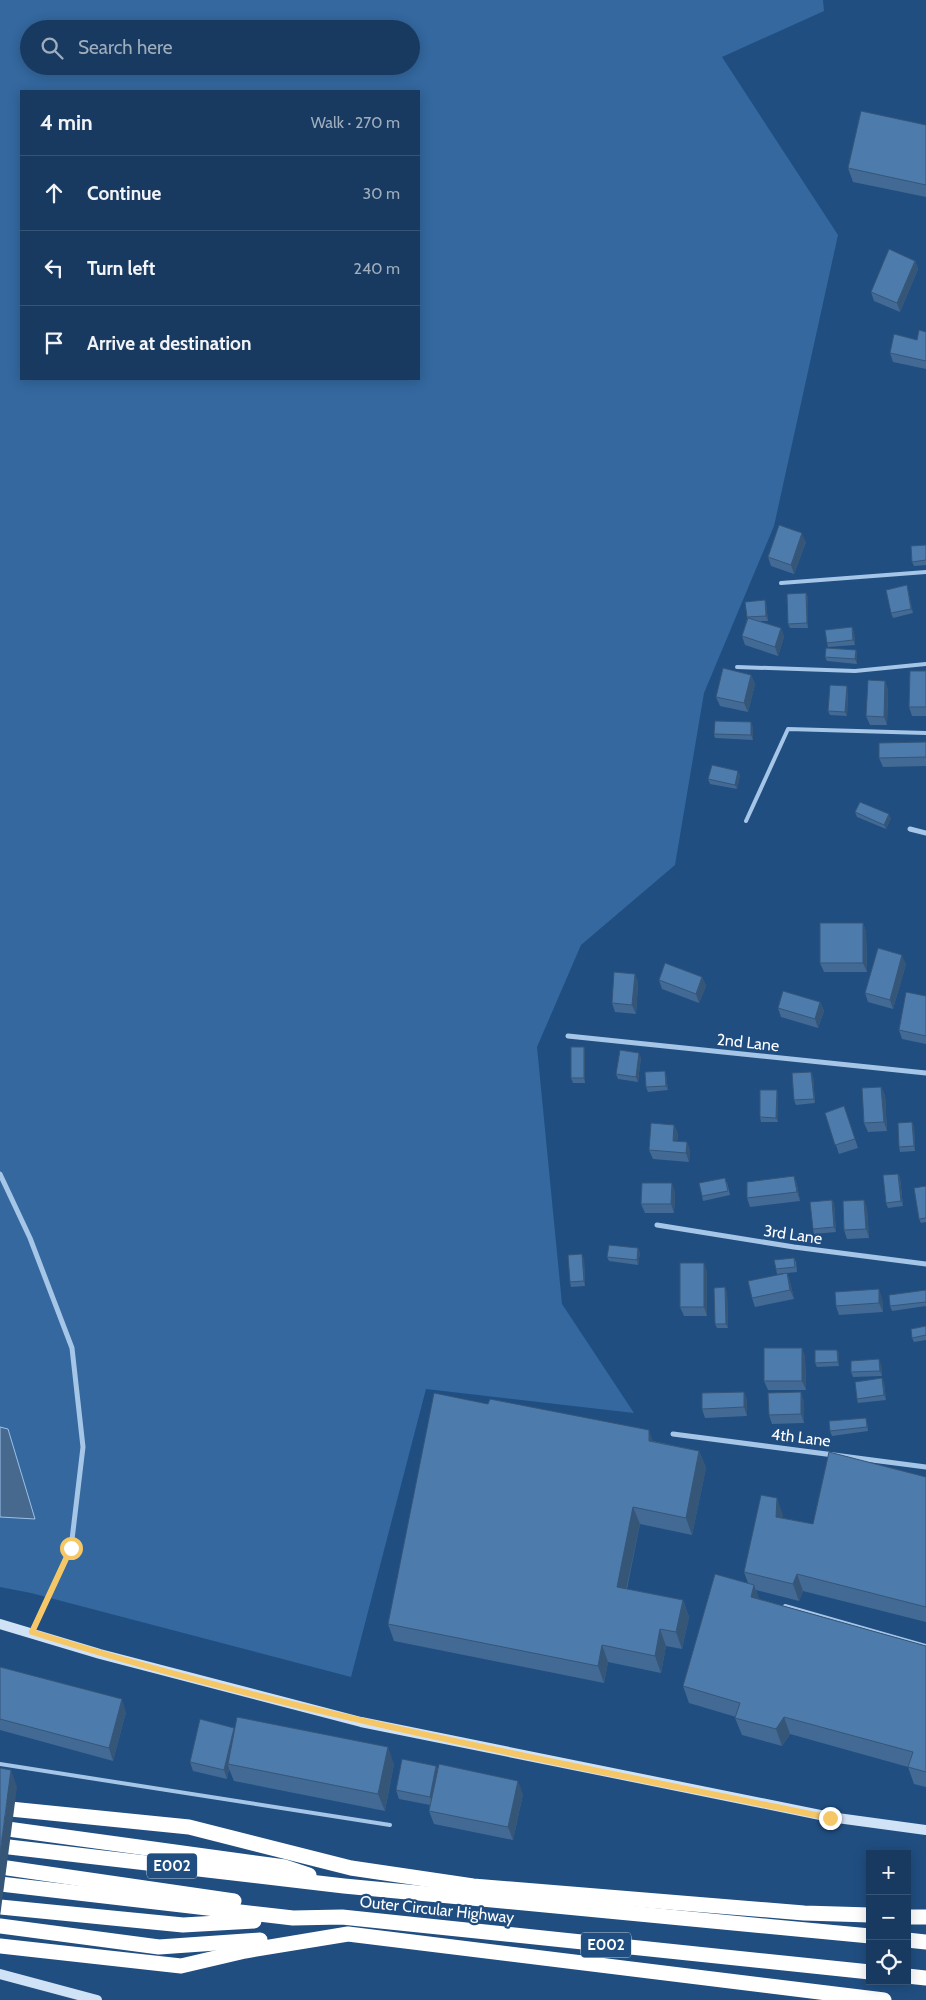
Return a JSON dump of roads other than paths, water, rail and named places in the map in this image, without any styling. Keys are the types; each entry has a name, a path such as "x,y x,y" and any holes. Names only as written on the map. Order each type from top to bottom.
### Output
{"highway":[{"path":"0,1808 189,1828 351,1868 473,1886 804,1913 866,1915"},
{"path":"0,1828 285,1867 344,1886"},
{"name":"Outer Circular Highway","path":"0,1846 344,1886 866,1936"},
{"path":"0,1867 342,1917"},
{"name":"Outer Circular Highway","path":"0,1884 293,1918 342,1917 866,1972"},
{"path":"0,1907 183,1925 293,1918"},
{"path":"911,1916 926,1917"},
{"path":"0,1926 159,1947 348,1934 884,2000"},
{"path":"0,1946 181,1966 245,1951 348,1934"},
{"path":"911,1940 926,1942"},
{"path":"911,1976 926,1978"}],"street":[{"path":"910,829 926,833"},
{"name":"2nd Lane","path":"568,1036 926,1073"},
{"path":"0,1174 30,1238 72,1348 84,1448 71,1548 32,1632"},
{"name":"3rd Lane","path":"657,1225 794,1247 926,1264"},
{"name":"4th Lane","path":"672,1434 926,1467"},
{"path":"0,1624 32,1632 100,1654 361,1722 830,1818 926,1830"},
{"path":"0,1974 98,2000"}],"lane":[{"path":"781,583 926,572"},
{"path":"737,667 855,671 926,664"},
{"path":"746,821 788,728 926,733"},
{"path":"785,1606 926,1646"},
{"path":"0,1764 390,1825"}]}
